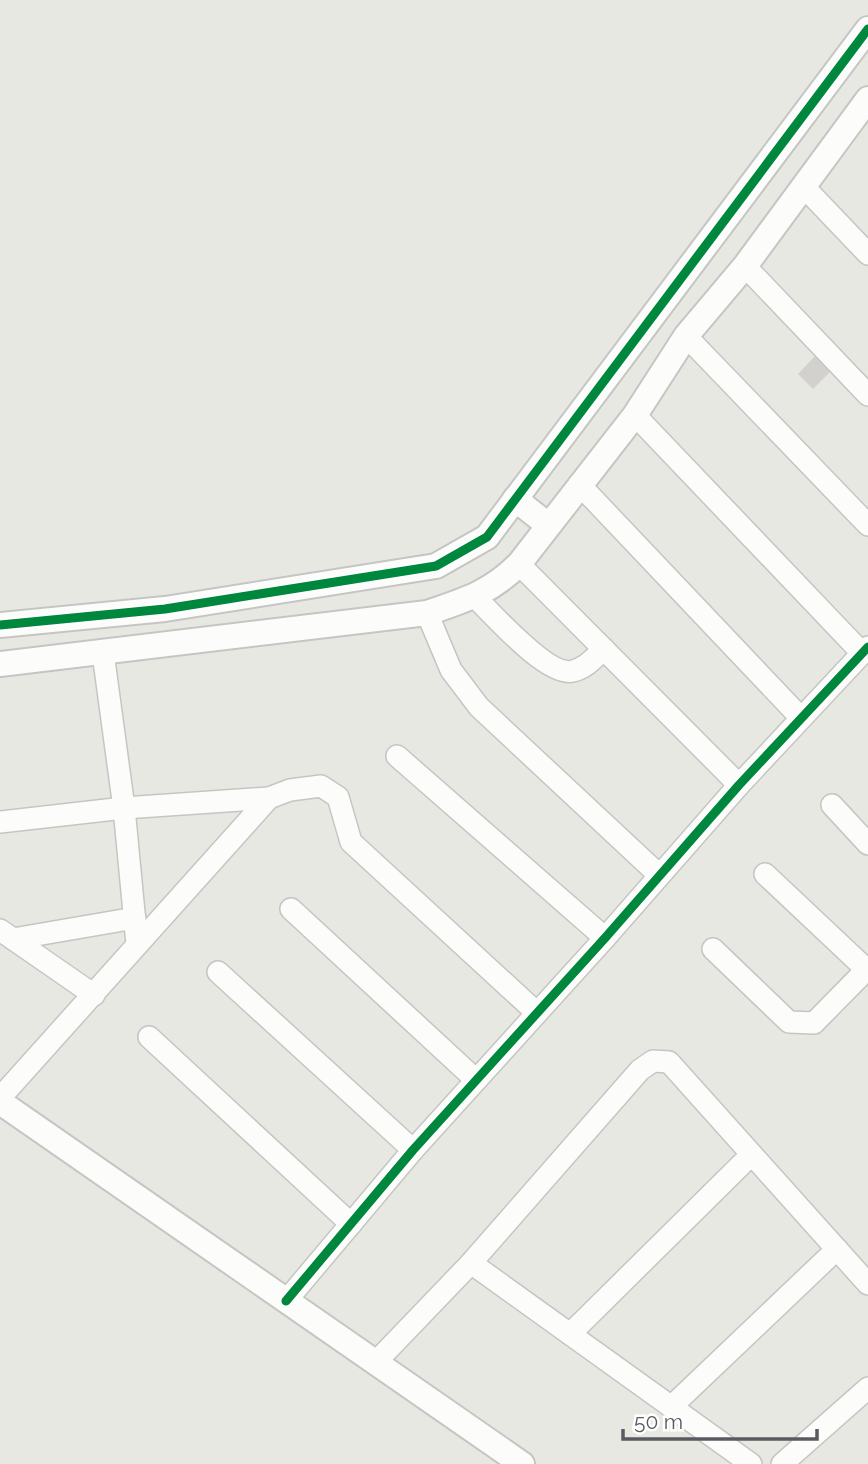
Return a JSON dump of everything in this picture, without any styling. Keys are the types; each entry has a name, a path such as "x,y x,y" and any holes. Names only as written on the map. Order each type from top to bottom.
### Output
{"street":[{"path":"0,625 165,609 436,566 487,537 868,29"},
{"path":"0,664 427,613 475,597 499,584 519,564 635,415 686,336 745,266 867,105"},
{"path":"804,188 868,254"},
{"path":"745,266 868,396"},
{"path":"686,336 868,525"},
{"path":"286,1301 413,1150 739,785 865,650 635,415"},
{"path":"579,484 801,718"},
{"path":"515,499 548,525"},
{"path":"519,564 739,785"},
{"path":"475,597 551,667 570,673 586,666 604,649"},
{"path":"427,613 451,670 479,707 659,874"},
{"path":"103,653 124,808 137,944"},
{"path":"397,756 605,938"},
{"path":"0,822 124,808 269,798 290,790 321,786 338,797 351,842 537,1013"},
{"path":"269,798 0,1100 522,1464"},
{"path":"832,805 868,844"},
{"path":"713,948 789,1022 814,1023 867,968 765,874"},
{"path":"291,909 476,1080"},
{"path":"7,934 135,918"},
{"path":"7,934 94,995"},
{"path":"218,972 413,1150"},
{"path":"149,1038 352,1224"},
{"path":"376,1362 471,1263 639,1070 653,1061 669,1062 868,1284"},
{"path":"570,1334 751,1155"},
{"path":"671,1407 837,1249"},
{"path":"471,1263 751,1464"},
{"path":"782,1464 868,1388"}],"building":[{"path":"819,352 835,367 813,389 798,374"}],"cycle path":[{"path":"0,625 165,609 436,566 487,537 868,29"},
{"path":"286,1301 413,1150 739,785 868,647"}]}
